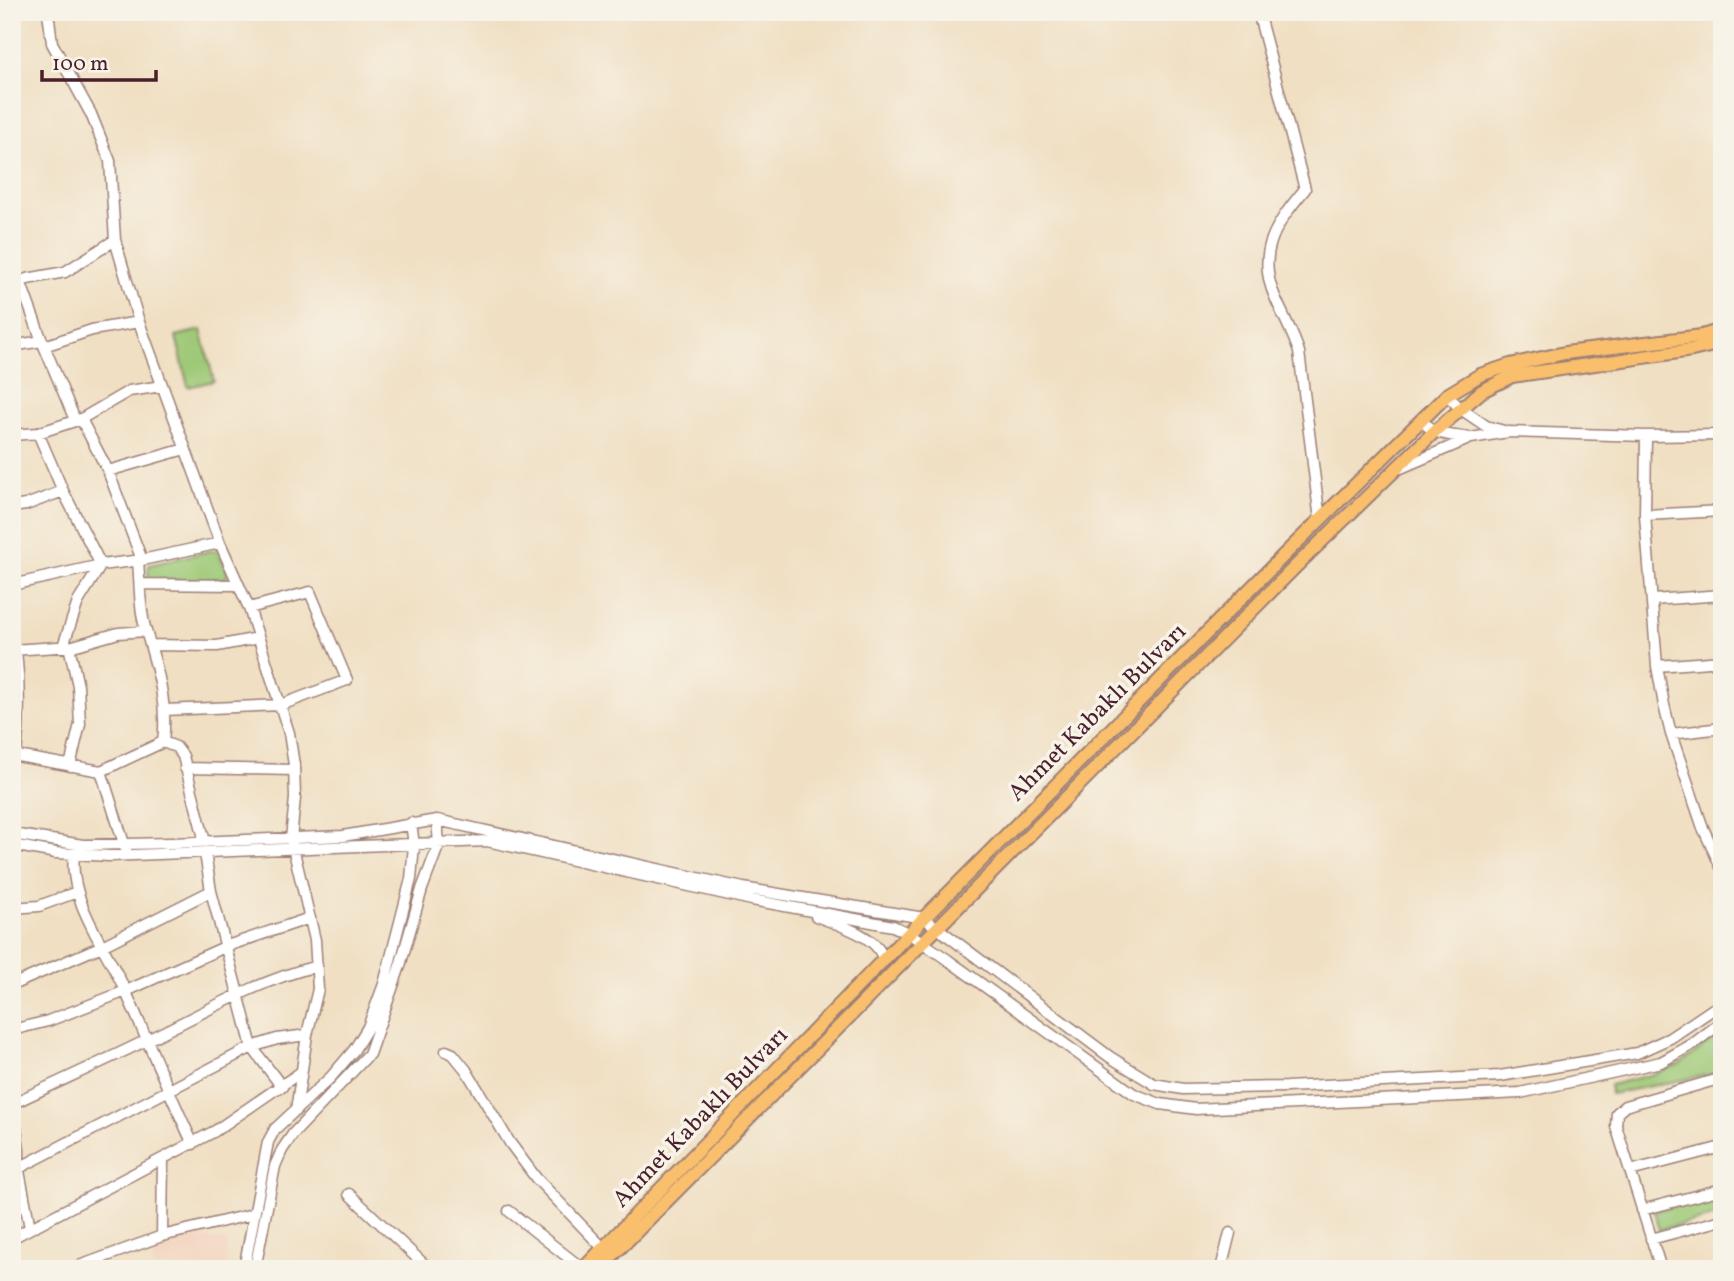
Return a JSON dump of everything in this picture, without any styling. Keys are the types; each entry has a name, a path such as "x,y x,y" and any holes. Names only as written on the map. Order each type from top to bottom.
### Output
{"main road":[{"name":"Ahmet Kabaklı Bulvarı","path":"583,1269 924,918 1447,396 1480,375 1510,365 1565,353 1722,330"},
{"name":"Ahmet Kabaklı Bulvarı","path":"599,1269 1296,566 1434,432 1482,391 1512,376 1692,350 1722,343"}],"street":[{"path":"48,12 52,43 91,114 110,161 115,240 139,322 220,543 249,608 289,733 295,798 292,850 315,940 318,989 307,1035 296,1111"},
{"path":"1258,12 1305,189 1280,223 1270,241 1266,257 1271,288 1293,333 1299,352 1320,520"},
{"path":"115,240 65,272 16,283 78,419 108,471 140,561 146,631 165,710 163,742"},
{"path":"12,346 43,344 92,330 139,322"},
{"path":"12,435 38,433 78,419 129,391 162,386"},
{"path":"1447,396 1486,426 1508,432"},
{"path":"1422,418 1434,432 1471,438"},
{"path":"1397,469 1471,438 1508,432 1722,435"},
{"path":"38,433 63,491 102,565"},
{"path":"1646,436 1645,515 1657,666 1671,734 1722,869"},
{"path":"108,471 185,449"},
{"path":"12,507 26,505 63,491"},
{"path":"1645,515 1722,511"},
{"path":"12,584 102,565 140,561 220,543"},
{"path":"70,766 80,724 78,686 66,646 78,602 102,565"},
{"path":"140,584 237,585"},
{"path":"165,710 281,705 347,680 310,592 249,608"},
{"path":"1653,600 1722,595"},
{"path":"146,631 118,633 66,646 14,650 20,721 14,755 101,771 163,742 176,747 183,756 205,847 211,891 252,1047 282,1087"},
{"path":"151,645 217,646 258,638"},
{"path":"1657,666 1722,661"},
{"path":"1671,734 1722,728"},
{"path":"185,768 294,770"},
{"path":"101,771 127,855"},
{"path":"12,845 74,855 127,855 343,836 437,820 743,888 924,918 1110,1057 1154,1084 1183,1089 1286,1087 1500,1076 1637,1052 1670,1038 1722,1003"},
{"path":"255,1269 264,1215 278,1158 292,1134 369,1054 439,844 437,820"},
{"path":"244,1269 268,1142 275,1129 331,1077 368,1027 384,984 411,879 414,845 411,823"},
{"path":"12,834 65,843 292,850 487,841 796,908 893,926 910,934 948,960 1134,1094 1160,1104 1196,1109 1520,1093 1661,1062 1693,1044 1722,1022"},
{"path":"74,855 73,871 77,892 126,991 193,1144"},
{"path":"12,985 102,946 211,891"},
{"path":"12,908 39,906 77,892"},
{"path":"796,908 852,930 869,940 880,949 883,962"},
{"path":"12,1030 48,1021 126,991 227,946 310,918"},
{"path":"30,1228 17,1169 13,1101 146,1041 238,994 317,966"},
{"path":"17,1169 252,1047 277,1039 307,1035"},
{"path":"446,1051 453,1054 467,1070 510,1143 536,1178 603,1248"},
{"path":"12,1238 193,1144 301,1072"},
{"path":"1661,1269 1616,1126 1617,1113 1620,1109 1722,1078"},
{"path":"1630,1171 1722,1147"},
{"path":"162,1236 163,1160"},
{"path":"1642,1210 1722,1189"},
{"path":"349,1194 429,1269"},
{"path":"509,1211 583,1269"},
{"path":"71,1269 162,1236 253,1214"},
{"path":"1651,1239 1722,1220"},
{"path":"1221,1269 1230,1233"}],"shaded area":[{"path":"191,1237 227,1241 227,1269 153,1268 154,1247"}],"green space":[{"path":"201,330 214,381 188,387 176,336"},
{"path":"218,551 227,570 227,577 224,579 151,581 148,578 149,565"},
{"path":"1722,1032 1722,1072 1611,1094 1610,1085 1654,1074 1680,1064"},
{"path":"1722,1195 1722,1215 1659,1230 1654,1211"}]}
